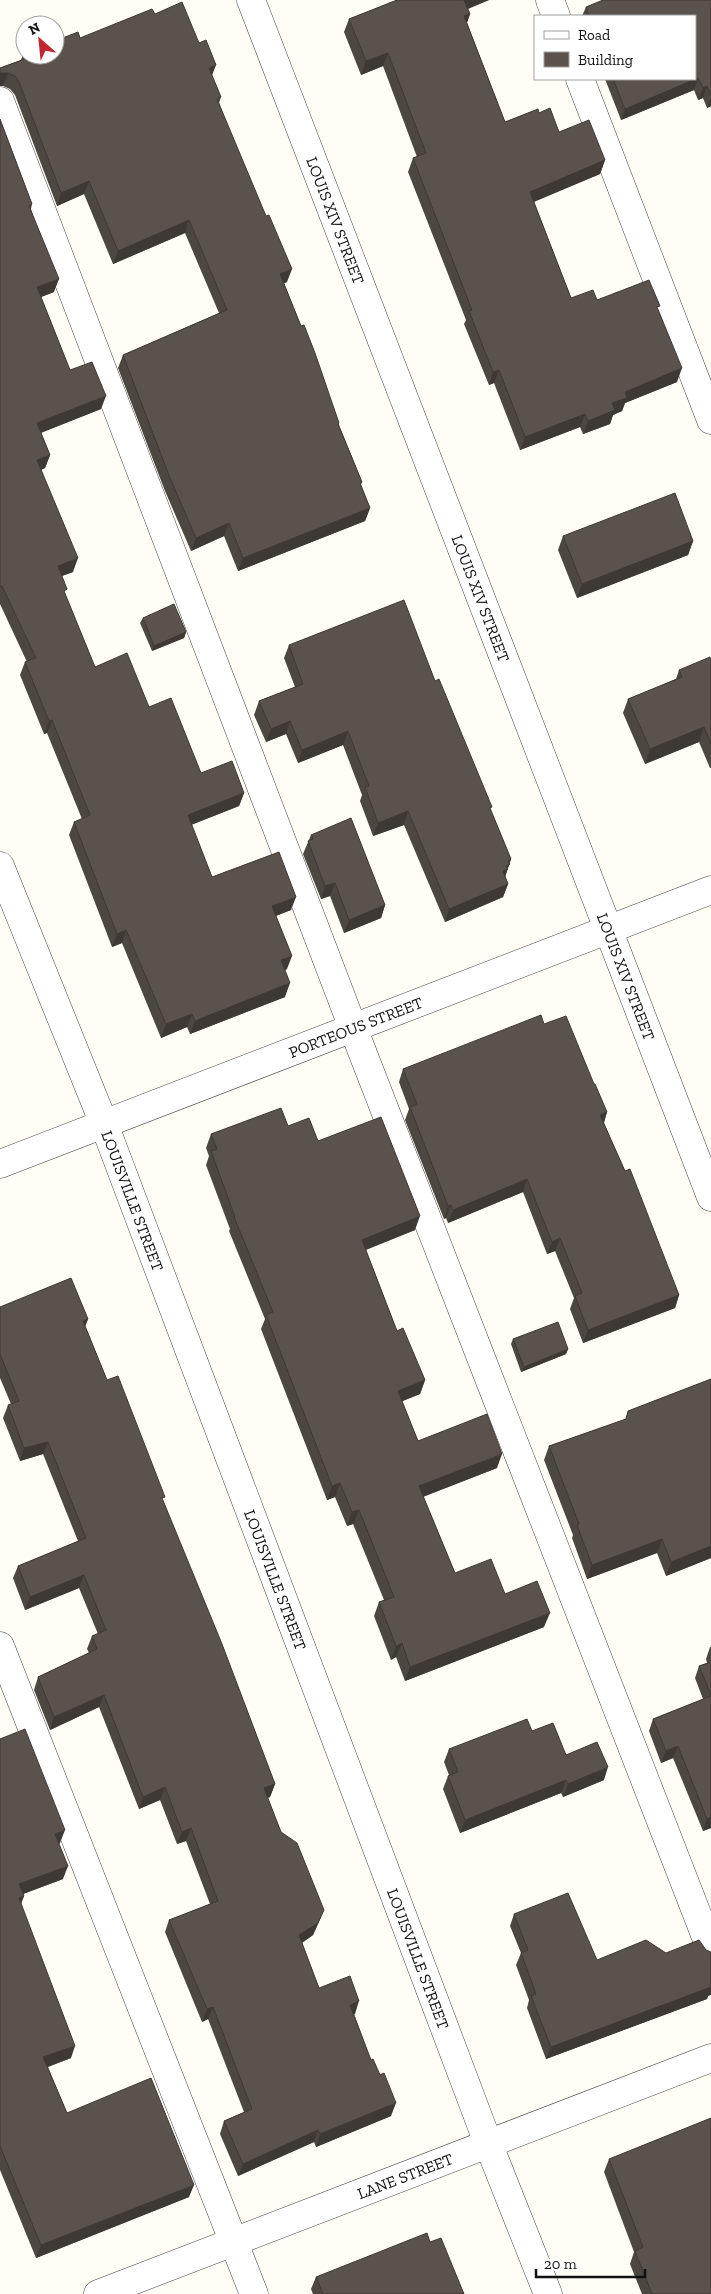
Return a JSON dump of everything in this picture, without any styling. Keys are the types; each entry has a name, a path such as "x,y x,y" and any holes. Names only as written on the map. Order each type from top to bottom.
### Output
{"street":[{"name":"LOUIS XIV STREET","path":"251,0 711,1197"},
{"path":"550,0 556,15"},
{"path":"580,80 711,420"},
{"path":"0,101 353,1028 711,1950"},
{"name":"LOUISVILLE STREET","path":"0,866 104,1124 488,2144 548,2294"},
{"name":"PORTEOUS STREET","path":"0,1164 711,890"},
{"path":"0,1646 254,2294"},
{"name":"LANE STREET","path":"98,2294 711,2058"}],"building":[{"path":"397,0 464,0 470,14 464,16 505,122 538,109 539,113 550,108 559,132 589,120 605,160 530,192 571,298 593,290 597,300 649,280 660,306 657,307 682,368 625,392 627,398 612,403 615,410 588,421 585,414 525,437 499,370 493,372 469,311 472,310 413,158 426,153 388,53 366,61 349,19"},
{"path":"603,0 711,0 711,95 707,86 703,88 698,78 696,79 696,15 589,15 586,7"},
{"path":"182,2 199,43 206,40 216,65 209,68 221,97 217,99 266,216 269,215 292,269 280,274 301,326 304,325 315,353 338,424 362,482 360,483 370,508 243,558 229,523 196,538 170,478 123,355 227,310 189,220 118,251 89,181 61,193 19,82 15,76 8,73 0,73 0,68 15,63 15,65 65,65 65,37 78,32 80,38 152,9 155,14"},
{"path":"613,80 693,80 625,109"},
{"path":"0,119 32,204 29,206 59,279 37,287 70,370 92,362 106,396 37,423 50,455 37,460 78,558 58,566 67,589 64,591 95,667 127,653 149,707 171,698 201,773 232,761 244,793 188,815 212,877 279,852 296,897 272,906 292,956 281,960 290,983 195,1021 192,1014 166,1024 126,930 117,934 74,822 90,815 52,720 49,721 25,662 36,658 2,586 0,587"},
{"path":"675,493 693,541 582,584 563,536"},
{"path":"404,600 435,681 439,679 492,807 490,808 511,859 508,861 510,864 506,866 508,869 503,871 508,884 449,909 408,811 378,823 365,787 369,786 348,731 302,750 290,721 271,729 259,701 303,684 289,645"},
{"path":"174,604 186,632 154,646 143,618"},
{"path":"710,657 711,744 704,727 650,749 628,699 682,677 679,670"},
{"path":"351,818 385,905 349,920 335,883 325,886 308,841 313,839 311,835"},
{"path":"541,1015 544,1024 566,1016 607,1112 600,1115 625,1171 630,1169 679,1295 588,1330 575,1296 582,1293 560,1238 552,1242 527,1179 453,1210 451,1205 448,1206 410,1107 417,1104 403,1069"},
{"path":"281,1108 288,1126 309,1118 318,1141 381,1117 420,1216 362,1240 397,1331 403,1328 425,1380 398,1391 418,1441 487,1414 502,1454 419,1486 455,1573 491,1559 505,1594 537,1581 550,1613 410,1667 402,1643 396,1646 379,1602 394,1597 359,1510 352,1512 340,1483 332,1486 266,1315 273,1312 234,1217 211,1151 217,1149 211,1134"},
{"path":"71,1278 88,1319 83,1321 107,1380 118,1376 165,1497 162,1498 222,1644 275,1784 264,1788 281,1832 297,1843 324,1910 318,1923 299,1935 319,1988 350,1976 359,2001 350,2005 371,2060 373,2059 380,2075 384,2073 396,2103 320,2134 318,2130 243,2164 224,2121 252,2109 213,2007 207,2009 169,1920 218,1901 191,1828 182,1832 165,1787 143,1797 104,1695 54,1717 38,1677 97,1649 92,1636 106,1630 84,1575 30,1597 18,1566 86,1538 48,1442 24,1448 8,1405 19,1401 0,1354 0,1307"},
{"path":"558,1322 568,1349 524,1367 513,1339"},
{"path":"711,1379 711,1546 671,1562 662,1539 592,1565 577,1525 579,1524 549,1446 626,1419 628,1411"},
{"path":"711,1662 711,1695 699,1666"},
{"path":"711,1696 711,1817 707,1819 678,1746 666,1751 653,1719"},
{"path":"527,1719 532,1731 553,1723 566,1755 597,1742 608,1767 568,1784 566,1780 465,1820 448,1776 458,1772 449,1749"},
{"path":"25,1729 65,1830 55,1834 68,1866 19,1884 24,1896 19,1898 75,2046 43,2057 67,2113 151,2078 194,2185 41,2245 0,2146 0,1739"},
{"path":"568,1893 597,1960 646,1940 666,1953 699,1940 706,1950 711,1952 711,1987 551,2047 531,1996 536,1994 521,1953 528,1950 514,1914"},
{"path":"711,2118 711,2294 652,2294 635,2251 643,2247 609,2159"},
{"path":"427,2233 430,2242 441,2238 464,2294 323,2294 316,2277"}]}
